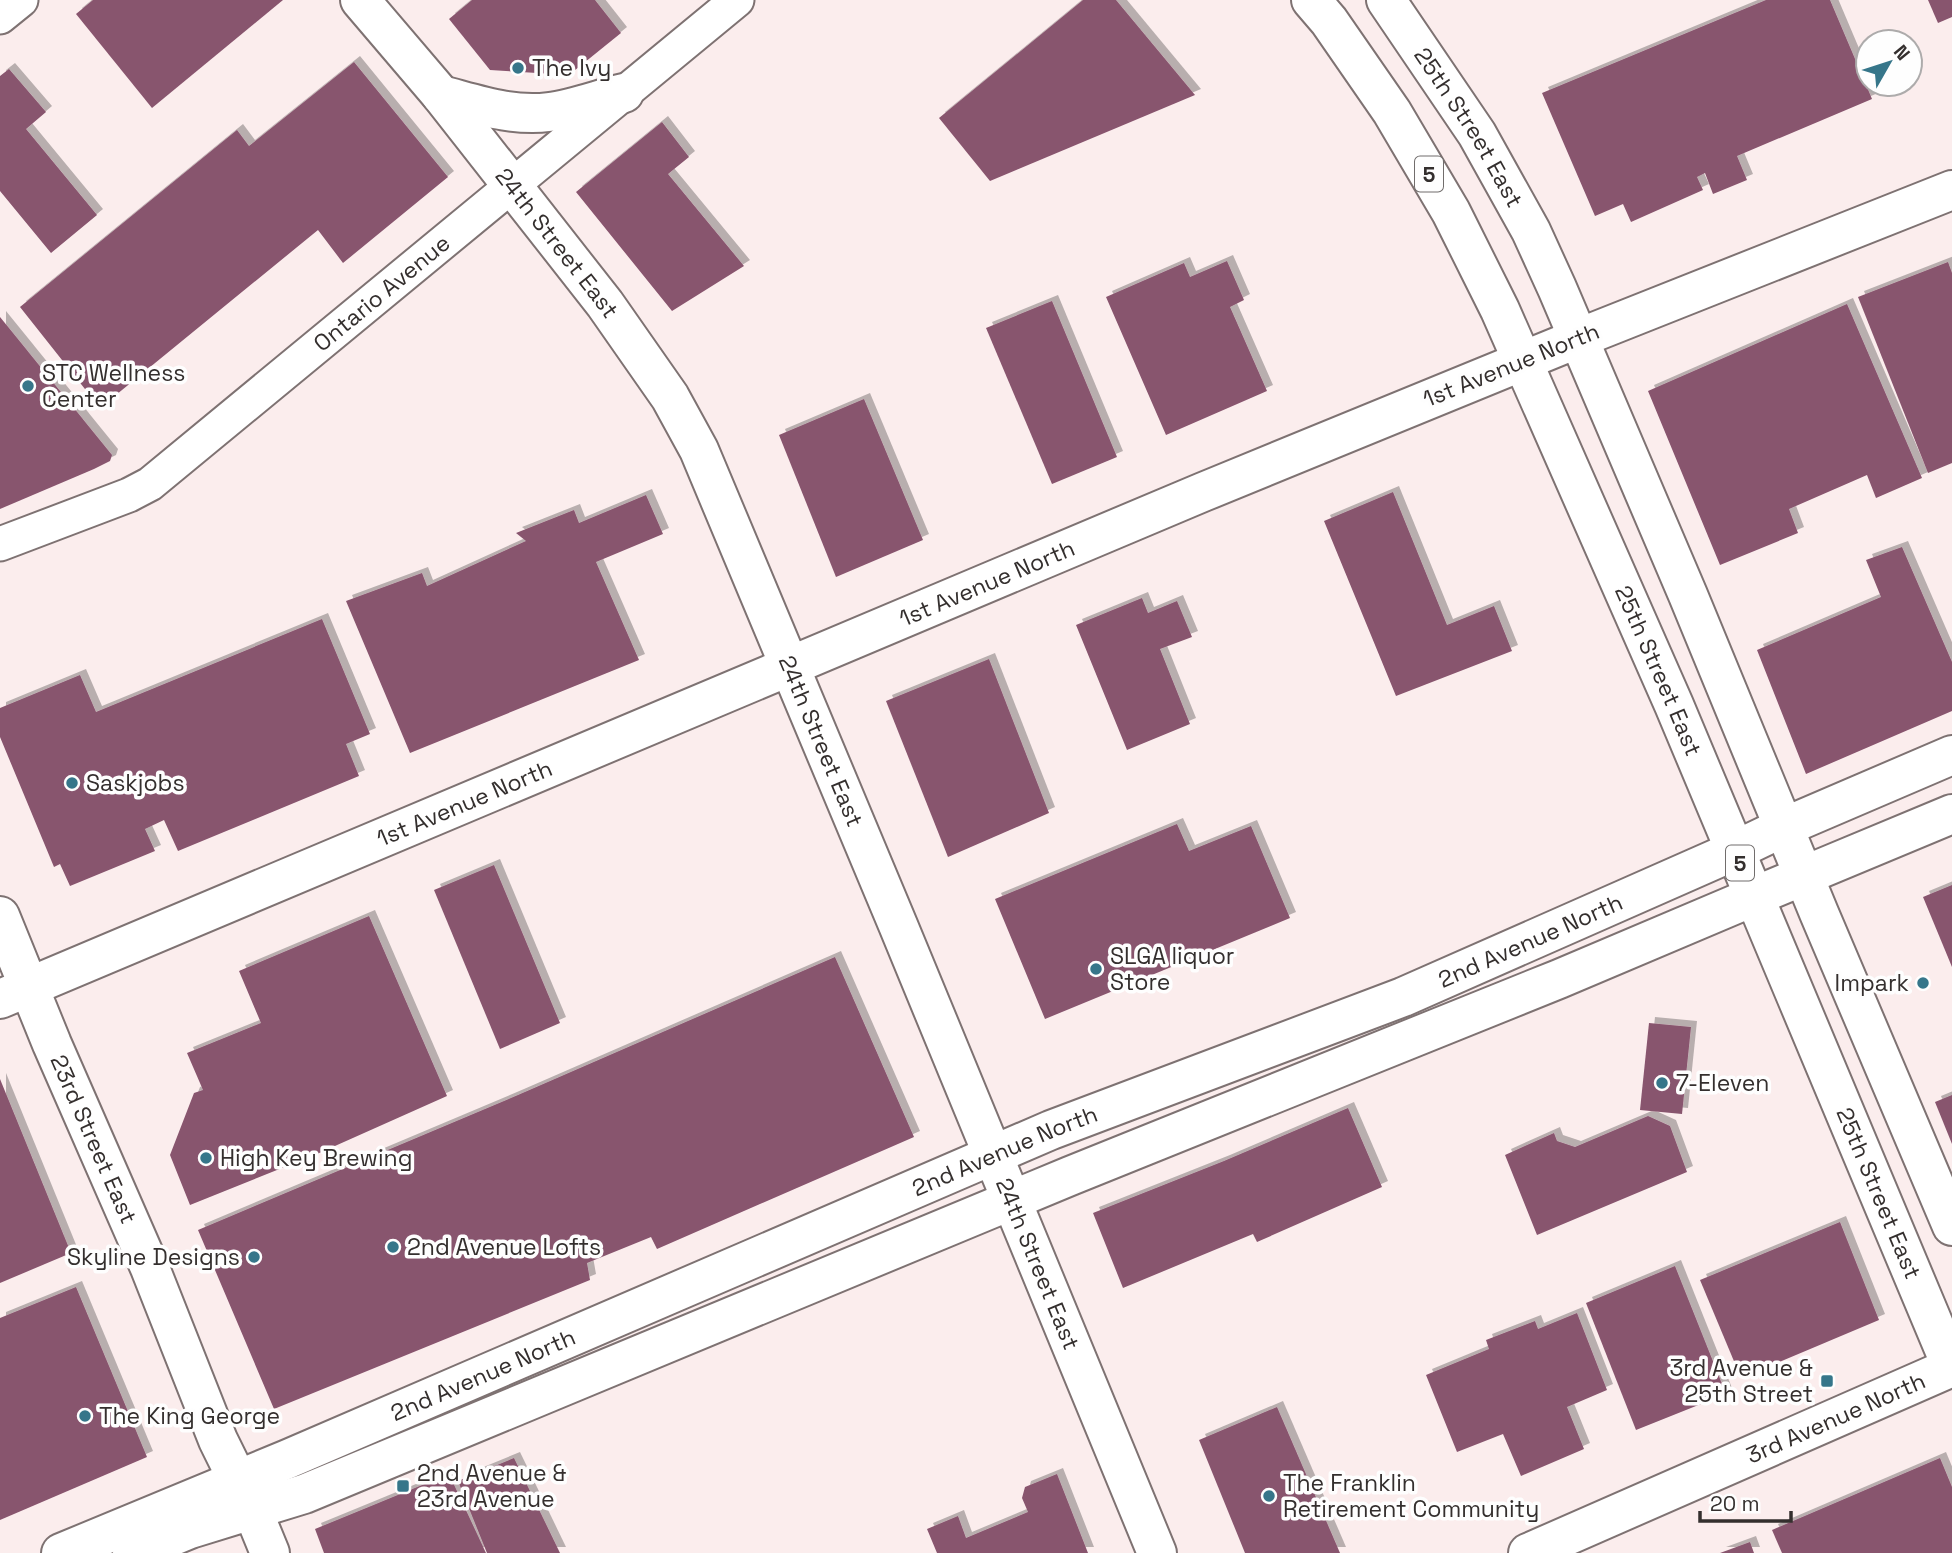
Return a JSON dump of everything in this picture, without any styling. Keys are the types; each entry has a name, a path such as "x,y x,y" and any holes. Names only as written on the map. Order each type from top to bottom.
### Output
{"street":[{"path":"0,18 21,0"},
{"name":"24th Street East","path":"360,0 441,95 605,304 670,397 709,471 1157,1553"},
{"name":"Ontario Avenue","path":"0,544 129,495 150,484 737,0"},
{"name":"25th Street East","path":"1311,0 1329,21 1392,112 1451,212 1523,361 1590,519 1674,705 1952,1367"},
{"name":"25th Street East","path":"1386,0 1477,134 1531,231 1688,595 1952,1226"},
{"path":"441,95 489,108 526,113 550,112 624,93"},
{"name":"1st Avenue North","path":"14,993 1216,487 1579,338 1952,190"},
{"name":"2nd Avenue North","path":"61,1553 244,1495 992,1155 1051,1130 1404,997 1952,755"},
{"name":"2nd Avenue North","path":"132,1553 190,1529 244,1495 304,1494 1011,1200 1559,979 1952,814"},
{"name":"23rd Street East","path":"0,916 14,993 121,1201 270,1553"},
{"name":"3rd Avenue North","path":"1528,1553 1952,1367"}],"building":[{"path":"93,0 283,0 152,108 76,14"},
{"path":"472,0 595,0 621,33 569,75 490,70 449,19"},
{"path":"1083,0 1116,0 1195,95 990,181 939,118"},
{"path":"1766,0 1830,0 1854,57 1854,98 1872,99 1737,156 1747,180 1713,194 1705,173 1697,177 1703,190 1631,222 1623,204 1595,216 1542,93"},
{"path":"1928,0 1952,0 1952,17 1938,23"},
{"path":"354,62 448,177 343,263 318,230 100,408 20,307 237,130 249,146"},
{"path":"9,69 46,112 26,129 97,215 51,253 0,191 0,76"},
{"path":"662,122 689,157 668,174 744,266 672,311 576,192"},
{"path":"1227,261 1244,300 1230,307 1267,391 1166,435 1106,297 1184,263 1190,277"},
{"path":"1948,262 1952,273 1952,463 1928,473 1858,297"},
{"path":"1052,301 1117,457 1052,484 986,328"},
{"path":"1847,304 1922,478 1876,498 1867,475 1789,509 1798,533 1720,565 1648,391"},
{"name":"STC Wellness Center","path":"0,317 112,455 110,461 94,469 0,509"},
{"path":"864,399 923,540 836,577 779,435"},
{"path":"1393,492 1447,625 1494,606 1512,651 1396,696 1324,521"},
{"path":"646,495 663,534 596,562 639,660 410,753 346,601 422,573 427,586 526,541 516,533 574,510 579,523"},
{"path":"1902,547 1952,662 1952,711 1806,774 1757,650 1881,597 1866,560"},
{"path":"1142,598 1148,613 1177,601 1192,637 1160,649 1190,724 1127,750 1076,625"},
{"path":"322,619 370,734 346,744 359,776 178,851 164,820 145,829 155,851 70,886 60,864 54,867 0,737 0,708 80,675 96,712"},
{"path":"989,659 1049,813 948,857 886,701"},
{"name":"SLGA liquor Store","path":"1177,824 1189,851 1251,826 1290,918 1045,1019 995,899"},
{"path":"494,865 560,1023 500,1049 434,890"},
{"path":"1952,885 1952,967 1923,897"},
{"path":"369,916 447,1096 317,1154 190,1205 170,1155 194,1093 203,1090 187,1053 261,1023 239,971"},
{"path":"835,957 914,1137 657,1249 651,1237 587,1263 590,1280 274,1409 198,1230"},
{"path":"1649,1023 1691,1027 1682,1114 1640,1110"},
{"path":"0,1079 71,1253 0,1283"},
{"path":"1952,1095 1952,1144 1935,1102"},
{"path":"1348,1108 1382,1187 1257,1242 1253,1234 1123,1288 1093,1213"},
{"path":"1648,1116 1670,1126 1687,1172 1537,1235 1505,1155 1554,1133 1557,1141 1575,1147"},
{"path":"1840,1222 1879,1320 1741,1378 1700,1280"},
{"path":"1675,1266 1726,1394 1636,1430 1586,1303"},
{"name":"The King George","path":"76,1287 147,1457 0,1520 0,1318"},
{"path":"1577,1313 1607,1390 1567,1407 1584,1449 1521,1476 1503,1434 1457,1452 1426,1375 1489,1349 1486,1340 1535,1321 1538,1329"},
{"name":"The Franklin Retirement Community","path":"1277,1407 1340,1553 1245,1553 1199,1440"},
{"path":"514,1458 560,1553 487,1553 458,1481"},
{"path":"1940,1458 1952,1487 1952,1553 1782,1553 1772,1530"},
{"path":"449,1474 486,1553 324,1553 315,1529"},
{"path":"1057,1474 1088,1553 937,1553 927,1529 958,1516 966,1538 1028,1512 1022,1498 1025,1487"},
{"path":"1750,1542 1754,1553 1720,1553"}],"place":[{"name":"The Ivy","path":"518,68"},
{"name":"STC Wellness Center","path":"28,386"},
{"name":"Saskjobs","path":"72,783"},
{"name":"SLGA liquor Store","path":"1096,969"},
{"name":"Impark","path":"1923,983"},
{"name":"7-Eleven","path":"1662,1083"},
{"name":"High Key Brewing","path":"206,1158"},
{"name":"2nd Avenue Lofts","path":"393,1247"},
{"name":"Skyline Designs","path":"254,1257"},
{"name":"3rd Avenue & 25th Street","path":"1827,1381"},
{"name":"The King George","path":"85,1416"},
{"name":"2nd Avenue & 23rd Avenue","path":"403,1486"},
{"name":"The Franklin Retirement Community","path":"1269,1496"}]}
